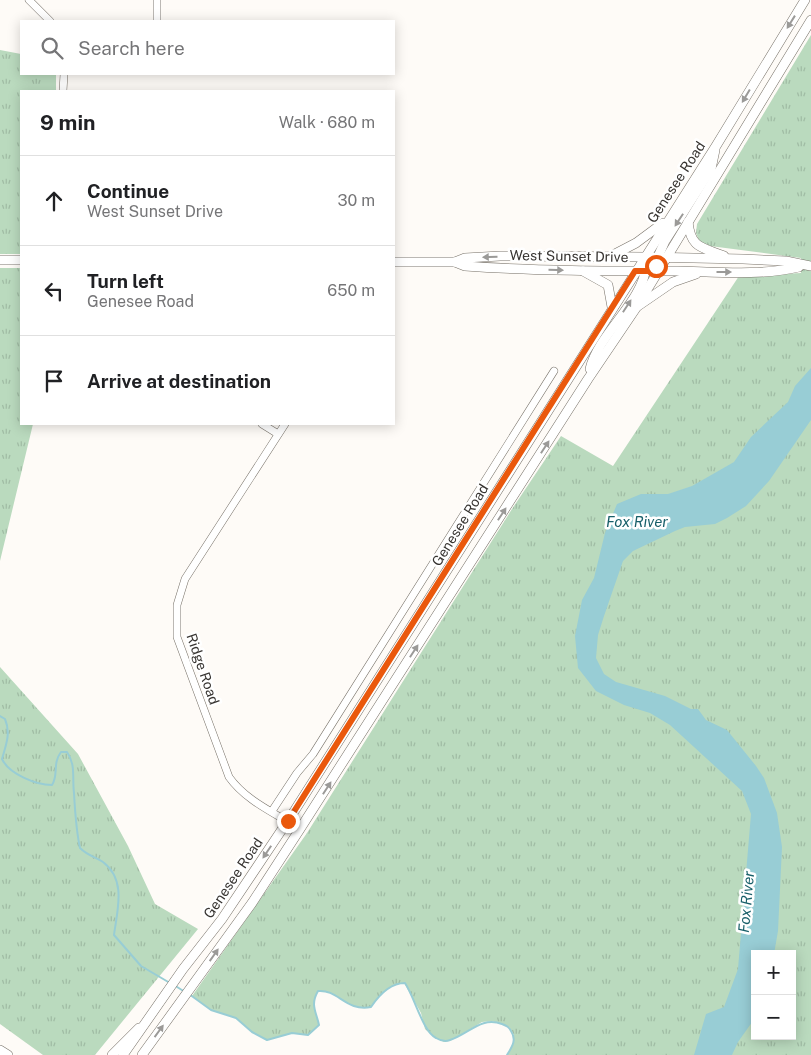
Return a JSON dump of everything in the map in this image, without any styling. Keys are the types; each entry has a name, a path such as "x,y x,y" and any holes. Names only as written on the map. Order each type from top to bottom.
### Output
{"main road":[{"name":"Genesee Road","path":"123,1055 184,969 222,920 288,821 667,220 716,146 805,0"},
{"name":"Genesee Road","path":"142,1055 252,903 588,379 636,308 658,271 661,257 688,222 811,20"},
{"path":"661,257 711,169 716,146"},
{"path":"610,257 636,243 667,220"},
{"path":"688,222 689,233 694,242 702,248 728,258"},
{"name":"West Sunset Drive","path":"395,262 456,262 465,258 500,256 661,257 786,261 807,266"},
{"path":"588,379 591,364 639,286 646,271 644,257"},
{"path":"0,260 20,260"},
{"name":"West Sunset Drive","path":"456,262 465,266 583,271 704,272 785,270 807,266"},
{"path":"583,271 608,286 612,294 612,307"},
{"path":"636,308 672,282 704,272"},
{"path":"112,1055 127,1038 147,1022"},
{"path":"0,1050 8,1055"}],"street":[{"path":"29,0 49,20"},
{"path":"157,0 157,20"},
{"path":"63,90 64,75"},
{"name":"Genesee Road","path":"272,811 297,773 313,754 554,371"},
{"path":"264,425 278,434"},
{"name":"Ridge Road","path":"283,425 185,579 176,616 180,649 229,777 237,788 300,828"}],"green space":[{"path":"811,35 811,1055 507,1055 513,1045 514,1035 509,1027 492,1021 482,1022 452,1040 444,1042 434,1037 425,1029 421,1013 404,983 394,985 385,991 371,1007 362,1008 349,1004 331,993 318,991 314,1004 319,1025 308,1035 292,1033 267,1040 252,1032 236,1018 211,1010 192,996 307,833 512,509 561,436 613,466 739,276 801,273 801,258 710,246 699,241 696,233 697,224"},
{"path":"0,50 20,54 20,75 56,75 56,90 20,90 20,254 0,254"},
{"path":"0,268 20,268 20,425 33,425 0,561"},
{"path":"0,667 78,754 128,846 155,904 198,929 95,1055 43,1055 0,1024"}],"water":[{"name":"Fox River","path":"811,368 811,420 769,481 746,506 727,518 715,524 685,527 633,551 623,561 598,635 596,658 604,674 616,682 665,696 691,709 698,709 706,720 727,730 764,778 777,813 782,847 778,931 775,950 751,950 751,1024 738,1042 732,1055 694,1055 706,1014 724,1007 738,969 751,814 742,791 670,725 650,713 624,705 596,691 578,668 575,636 582,600 594,578 605,533 617,504 641,494 668,494 692,486 734,462 751,437 788,402 795,386"}],"waterway":[{"path":"0,716 5,719 8,729 2,759 11,769 24,778 52,785 58,756 61,752 67,752 73,767 73,787 80,848 103,862 110,869 118,887 119,896 114,935 141,966 170,983"},
{"path":"189,994 211,1010 236,1018 252,1032 267,1040 292,1033 308,1035 319,1025 314,1004 318,991 331,993 349,1004 362,1008 371,1007 385,990 390,987 405,983 431,1035 443,1041 448,1041 481,1024 495,1022 508,1027 513,1034 513,1043 507,1055"},
{"path":"174,985 185,992"}],"route":[{"path":"288,821 548,412 635,271 658,271 656,266"}]}
